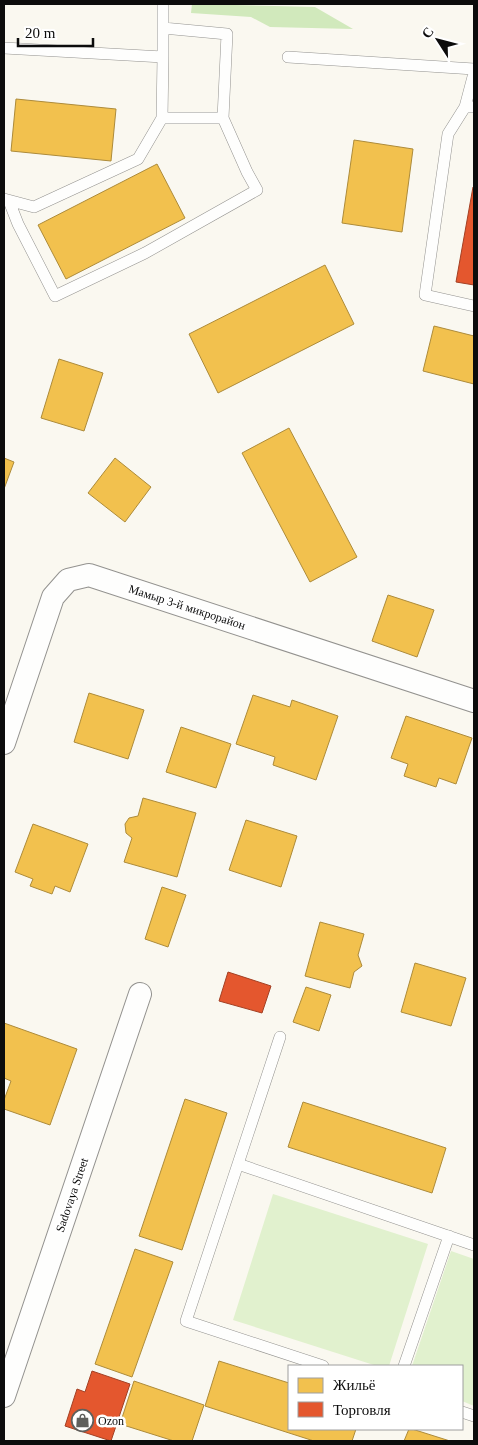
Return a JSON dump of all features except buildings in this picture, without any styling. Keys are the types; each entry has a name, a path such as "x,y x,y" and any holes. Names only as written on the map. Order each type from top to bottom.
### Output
{"street":[{"name":"Мамыр 3-й микрорайон","path":"4,743 53,597 68,580 89,575 474,701"},
{"name":"Sadovaya Street","path":"4,1396 140,994"}],"lane":[{"path":"6,200 34,207 138,159 162,118 163,4"},
{"path":"6,200 55,296 145,253 257,190 223,118 226,34 163,28"},
{"path":"4,48 163,57"},
{"path":"288,57 474,69"},
{"path":"474,73 470,107 448,134 425,295 474,306"},
{"path":"162,118 223,118"},
{"path":"280,1037 186,1321 320,1365"},
{"path":"238,1164 474,1245"},
{"path":"404,1365 449,1236"}],"green space":[{"path":"192,4 315,7 353,29 270,27 251,17 191,13"},
{"path":"273,1194 428,1244 389,1365 374,1365 233,1320"},
{"path":"451,1251 474,1259 474,1406 463,1401 463,1365 412,1365"}],"place":[{"name":"Ozon","path":"82,1421"}]}
